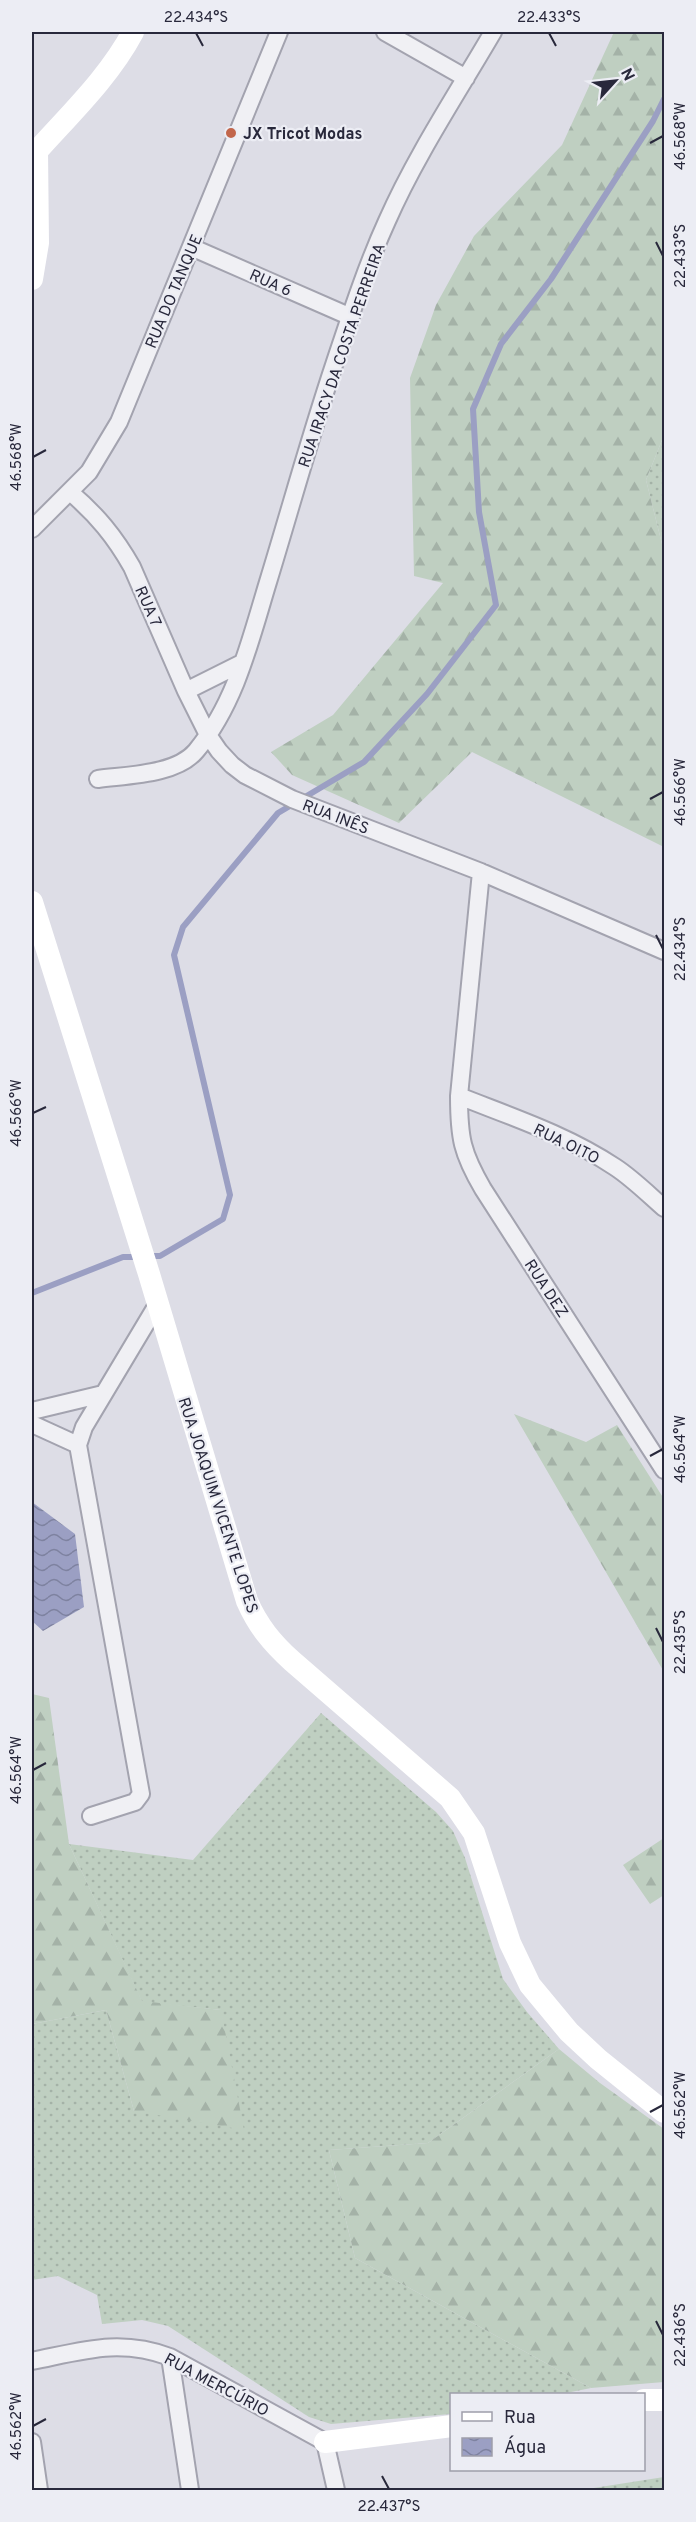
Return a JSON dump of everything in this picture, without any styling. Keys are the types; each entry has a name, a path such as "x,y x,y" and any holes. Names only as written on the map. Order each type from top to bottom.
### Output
{"street":[{"path":"32,279 38,243 34,154 101,80 122,52 133,32"},
{"name":"RUA DO TANQUE","path":"32,529 89,472 119,422 279,32"},
{"path":"385,32 466,78"},
{"name":"RUA IRACY DA COSTA PERREIRA","path":"98,779 176,766 195,752 232,695 333,366 387,219 493,32"},
{"name":"RUA 6","path":"191,247 351,318"},
{"name":"RUA 7","path":"70,492 91,509 118,543 132,567 186,691 208,735"},
{"path":"186,691 242,663"},
{"name":"RUA INÊS","path":"208,735 232,765 267,788 312,808 481,872 664,951"},
{"path":"459,1096 481,872"},
{"name":"RUA JOAQUIM VICENTE LOPES","path":"32,902 149,1274 247,1601 257,1623 270,1642 450,1798 474,1833 510,1943 530,1985 576,2039 664,2112"},
{"name":"RUA OITO","path":"459,1096 556,1135 593,1153 617,1168 664,1208"},
{"name":"RUA DEZ","path":"459,1096 459,1132 471,1168 664,1470"},
{"path":"91,1816 135,1802 140,1798 141,1790 78,1444 84,1427 157,1305"},
{"path":"32,1411 103,1394"},
{"path":"32,1424 78,1444"},
{"name":"RUA MERCÚRIO","path":"32,2361 96,2349 122,2347 148,2349 170,2357 325,2442"},
{"path":"170,2357 190,2490"},
{"path":"645,2400 664,2400"},
{"path":"336,2490 325,2442 450,2426"},
{"path":"32,2442 39,2490"}],"green space":[{"path":"614,32 664,32 664,435 646,480 664,552 664,847 472,752 399,823 292,775 271,752 333,715 443,583 414,576 410,378 436,305 474,236 562,145"},
{"path":"664,435 664,552 646,480"},
{"path":"514,1414 586,1442 617,1425 664,1499 664,1672"},
{"path":"32,1694 49,1698 69,1844 142,2001 221,2010 244,2130 134,2111 106,2010 32,2024"},
{"path":"321,1713 436,1812 453,1831 465,1858 503,1979 527,2012 559,2049 428,2143 329,2150 355,2258 591,2388 566,2393 450,2393 450,2414 331,2424 309,2417 168,2326 142,2320 102,2324 97,2295 58,2276 32,2280 32,2024 106,2010 134,2111 221,2010 142,2002 69,1844 193,1860"},
{"path":"664,1838 664,1895 650,1904 623,1865"},
{"path":"559,2049 600,2083 664,2129 664,2382 591,2388 355,2258 329,2150 428,2143"},
{"path":"664,2477 664,2490 581,2490"}],"water":[{"path":"32,1502 75,1534 84,1607 43,1631 32,1621"}],"waterway":[{"path":"148,1256 160,1256 223,1219 230,1195 174,955 183,927 278,813 364,762 427,694 496,605 479,512 473,409 501,344 551,279 653,121 664,99"},
{"path":"32,1293 123,1257 138,1257"}],"place":[{"name":"JX Tricot Modas","path":"231,133"}]}
